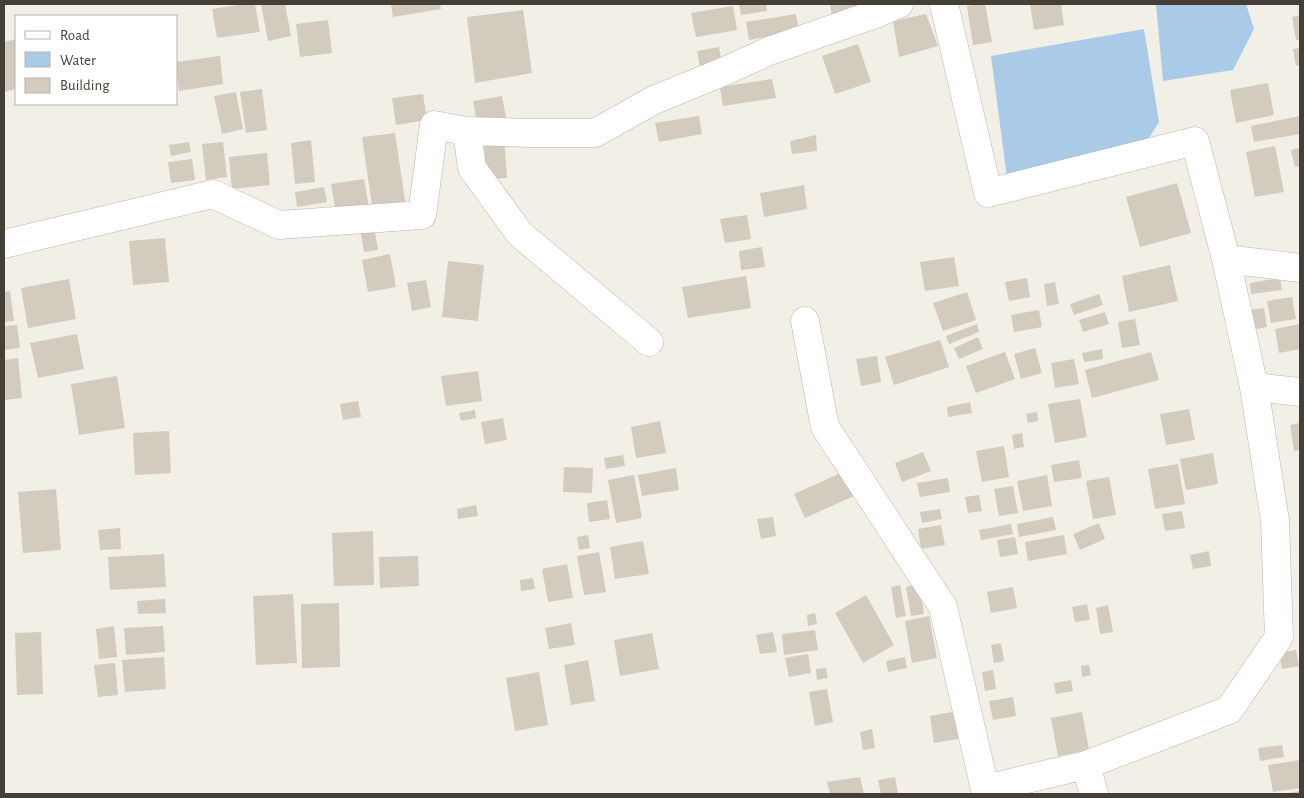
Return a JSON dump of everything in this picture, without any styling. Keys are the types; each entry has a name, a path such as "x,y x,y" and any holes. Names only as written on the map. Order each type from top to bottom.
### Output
{"street":[{"path":"4,244 213,194 279,224 422,216 434,125 467,131 595,133 654,100 768,51 900,4"},
{"path":"805,321 825,427 943,607 985,789 1086,765 1229,710 1279,637 1275,521 1254,387 1226,258 1195,141 988,193 944,4"},
{"path":"467,131 472,168 520,234 648,342"},
{"path":"1226,258 1300,268"},
{"path":"1254,387 1300,392"},
{"path":"1086,765 1094,794"}],"water":[{"path":"1156,4 1246,4 1254,29 1233,70 1163,81"},
{"path":"1144,29 1159,122 1149,138 1098,159 1007,178 991,56"}],"building":[{"path":"255,4 260,32 217,38 212,9"},
{"path":"261,4 285,4 291,36 268,41"},
{"path":"391,4 440,4 441,9 393,17"},
{"path":"739,4 766,4 767,11 741,15"},
{"path":"830,4 876,4 832,15"},
{"path":"985,4 992,42 973,45 967,6"},
{"path":"1030,4 1061,4 1064,25 1034,30"},
{"path":"733,6 737,30 696,37 691,13"},
{"path":"523,10 532,73 475,83 467,17"},
{"path":"796,14 799,31 749,40 746,22"},
{"path":"926,14 938,46 899,57 893,21"},
{"path":"1300,15 1300,39 1296,40 1292,17"},
{"path":"328,20 332,53 300,57 296,24"},
{"path":"15,39 15,89 4,92 4,42"},
{"path":"858,44 871,82 835,94 822,56"},
{"path":"719,47 722,65 700,69 697,51"},
{"path":"1300,48 1300,65 1296,66 1293,49"},
{"path":"220,56 223,84 179,91 178,62"},
{"path":"772,79 776,98 723,106 720,87"},
{"path":"1268,83 1274,115 1236,123 1230,90"},
{"path":"262,89 267,130 246,133 240,92"},
{"path":"236,92 243,129 222,134 214,96"},
{"path":"423,94 427,120 396,125 392,98"},
{"path":"502,96 507,123 478,128 473,101"},
{"path":"699,116 702,134 659,142 655,123"},
{"path":"1300,116 1300,134 1254,142 1251,126"},
{"path":"395,133 406,207 373,212 362,137"},
{"path":"816,135 817,151 792,154 790,141"},
{"path":"504,138 507,178 486,179 484,140"},
{"path":"311,140 315,182 295,184 291,143"},
{"path":"189,142 191,152 171,156 169,145"},
{"path":"223,142 227,177 206,180 202,144"},
{"path":"1275,146 1284,192 1255,197 1246,152"},
{"path":"1300,148 1300,166 1295,167 1291,150"},
{"path":"267,153 270,185 232,189 229,157"},
{"path":"192,159 195,180 171,183 168,162"},
{"path":"364,179 369,207 336,213 331,184"},
{"path":"1177,183 1191,233 1140,247 1126,197"},
{"path":"804,185 807,209 764,217 760,193"},
{"path":"324,187 327,202 297,207 295,192"},
{"path":"747,215 751,239 725,243 720,219"},
{"path":"374,227 378,250 364,252 360,229"},
{"path":"165,238 169,282 133,285 129,241"},
{"path":"762,247 765,267 741,270 739,251"},
{"path":"390,254 396,287 368,292 362,260"},
{"path":"954,257 959,286 925,291 920,262"},
{"path":"448,261 484,265 478,321 442,317"},
{"path":"1170,265 1178,301 1129,312 1122,276"},
{"path":"746,276 751,308 688,318 682,287"},
{"path":"1027,278 1030,297 1009,301 1005,282"},
{"path":"1280,278 1282,290 1251,294 1250,283"},
{"path":"69,279 76,319 28,328 21,288"},
{"path":"426,280 431,307 412,311 407,283"},
{"path":"1055,282 1059,304 1047,306 1044,284"},
{"path":"10,291 14,321 4,322 4,292"},
{"path":"967,292 976,320 943,331 933,303"},
{"path":"1099,294 1103,305 1074,315 1070,304"},
{"path":"1292,297 1296,319 1271,323 1267,301"},
{"path":"1264,308 1267,327 1252,330 1249,310"},
{"path":"1039,310 1042,327 1014,332 1011,315"},
{"path":"1105,312 1109,324 1083,332 1079,320"},
{"path":"1135,319 1140,345 1122,348 1118,322"},
{"path":"977,324 979,332 949,344 946,336"},
{"path":"1300,324 1300,349 1279,353 1275,329"},
{"path":"17,325 20,348 4,350 4,326"},
{"path":"77,334 84,369 38,378 30,343"},
{"path":"978,337 983,349 959,359 954,348"},
{"path":"940,340 949,367 894,385 885,357"},
{"path":"1035,348 1042,373 1021,379 1014,354"},
{"path":"1102,349 1103,359 1084,362 1082,353"},
{"path":"1005,352 1015,379 976,393 966,366"},
{"path":"1151,352 1159,380 1092,398 1085,370"},
{"path":"877,356 881,382 861,386 856,359"},
{"path":"18,358 22,398 4,400 4,360"},
{"path":"1074,359 1079,384 1055,388 1051,363"},
{"path":"478,371 482,401 446,406 441,376"},
{"path":"117,376 125,428 79,435 71,384"},
{"path":"1080,399 1087,437 1055,443 1048,404"},
{"path":"358,401 361,417 343,420 340,404"},
{"path":"970,402 972,413 948,417 947,407"},
{"path":"1189,409 1195,440 1166,445 1160,414"},
{"path":"475,410 476,418 461,421 459,413"},
{"path":"1037,412 1038,421 1028,423 1026,414"},
{"path":"503,418 507,440 485,444 481,422"},
{"path":"660,421 666,453 636,458 631,427"},
{"path":"1300,423 1300,450 1294,451 1290,425"},
{"path":"169,431 171,473 135,475 133,433"},
{"path":"1022,433 1024,447 1014,449 1012,435"},
{"path":"1004,446 1009,477 982,482 976,451"},
{"path":"923,452 931,471 902,482 895,463"},
{"path":"1213,453 1218,484 1186,490 1180,459"},
{"path":"623,455 625,466 606,469 604,458"},
{"path":"1079,460 1082,478 1054,482 1051,465"},
{"path":"1178,464 1185,504 1155,509 1148,469"},
{"path":"564,467 593,468 592,493 563,492"},
{"path":"676,468 679,490 642,496 638,475"},
{"path":"845,471 856,495 805,518 794,494"},
{"path":"634,475 642,518 616,523 608,480"},
{"path":"1047,475 1052,506 1023,511 1017,481"},
{"path":"1109,477 1116,515 1093,519 1086,481"},
{"path":"948,478 950,492 920,497 917,483"},
{"path":"1013,486 1018,513 999,516 994,489"},
{"path":"56,489 61,550 23,553 18,492"},
{"path":"979,495 982,511 968,513 965,497"},
{"path":"607,500 610,519 589,522 587,503"},
{"path":"476,505 478,516 458,519 457,509"},
{"path":"940,509 942,519 922,523 920,512"},
{"path":"1182,511 1185,528 1165,531 1162,514"},
{"path":"773,517 776,536 761,539 757,519"},
{"path":"1053,517 1056,530 1019,537 1017,524"},
{"path":"1099,523 1105,539 1080,550 1073,534"},
{"path":"1011,524 1013,534 981,540 979,530"},
{"path":"941,525 945,545 921,549 918,529"},
{"path":"120,528 121,549 100,550 98,530"},
{"path":"373,531 374,585 334,586 332,533"},
{"path":"588,535 590,548 579,550 577,537"},
{"path":"1064,535 1067,554 1028,561 1025,542"},
{"path":"1015,537 1018,554 1000,557 997,540"},
{"path":"643,541 649,574 615,579 610,547"},
{"path":"1209,551 1211,566 1193,569 1190,555"},
{"path":"599,552 606,592 584,595 577,556"},
{"path":"164,554 166,587 110,590 108,557"},
{"path":"418,556 419,586 380,588 379,557"},
{"path":"567,564 573,598 548,602 542,569"},
{"path":"533,578 535,589 521,591 520,580"},
{"path":"919,584 924,614 911,616 906,587"},
{"path":"900,585 906,616 896,618 891,587"},
{"path":"1013,587 1017,608 991,613 987,592"},
{"path":"293,594 297,663 256,665 253,596"},
{"path":"866,595 894,645 863,663 835,613"},
{"path":"165,599 166,613 138,614 137,601"},
{"path":"339,603 340,667 302,668 301,604"},
{"path":"1087,604 1090,620 1075,622 1072,607"},
{"path":"1108,605 1113,632 1100,634 1096,608"},
{"path":"815,613 817,624 808,626 807,615"},
{"path":"929,616 937,658 912,663 905,621"},
{"path":"571,623 575,645 549,649 545,628"},
{"path":"114,626 117,657 99,659 96,629"},
{"path":"163,626 165,652 126,655 124,628"},
{"path":"815,630 818,650 784,655 782,634"},
{"path":"41,632 43,694 17,695 15,633"},
{"path":"773,632 777,652 760,654 756,635"},
{"path":"652,633 659,669 620,676 614,640"},
{"path":"1001,643 1004,661 994,663 991,645"},
{"path":"1296,650 1299,666 1282,669 1279,653"},
{"path":"808,654 811,673 789,677 785,658"},
{"path":"164,657 166,689 125,692 122,660"},
{"path":"905,657 907,668 888,672 886,661"},
{"path":"588,660 595,701 571,705 564,665"},
{"path":"115,663 118,695 98,697 94,665"},
{"path":"1089,665 1091,675 1082,677 1081,666"},
{"path":"826,668 828,678 817,680 816,669"},
{"path":"993,670 996,689 985,691 982,672"},
{"path":"539,672 548,725 515,731 506,678"},
{"path":"1071,680 1073,691 1056,694 1054,683"},
{"path":"827,689 833,722 815,726 809,692"},
{"path":"1013,697 1016,716 993,720 989,701"},
{"path":"958,711 963,738 934,743 930,716"},
{"path":"1082,712 1089,750 1058,756 1051,718"},
{"path":"872,729 875,748 863,750 860,732"},
{"path":"1282,745 1284,757 1260,761 1258,748"},
{"path":"1300,760 1300,788 1273,792 1268,765"},
{"path":"860,777 864,794 830,794 827,782"},
{"path":"895,777 898,794 881,794 878,780"},
{"path":"1300,791 1300,794 1288,794 1288,793"}]}
